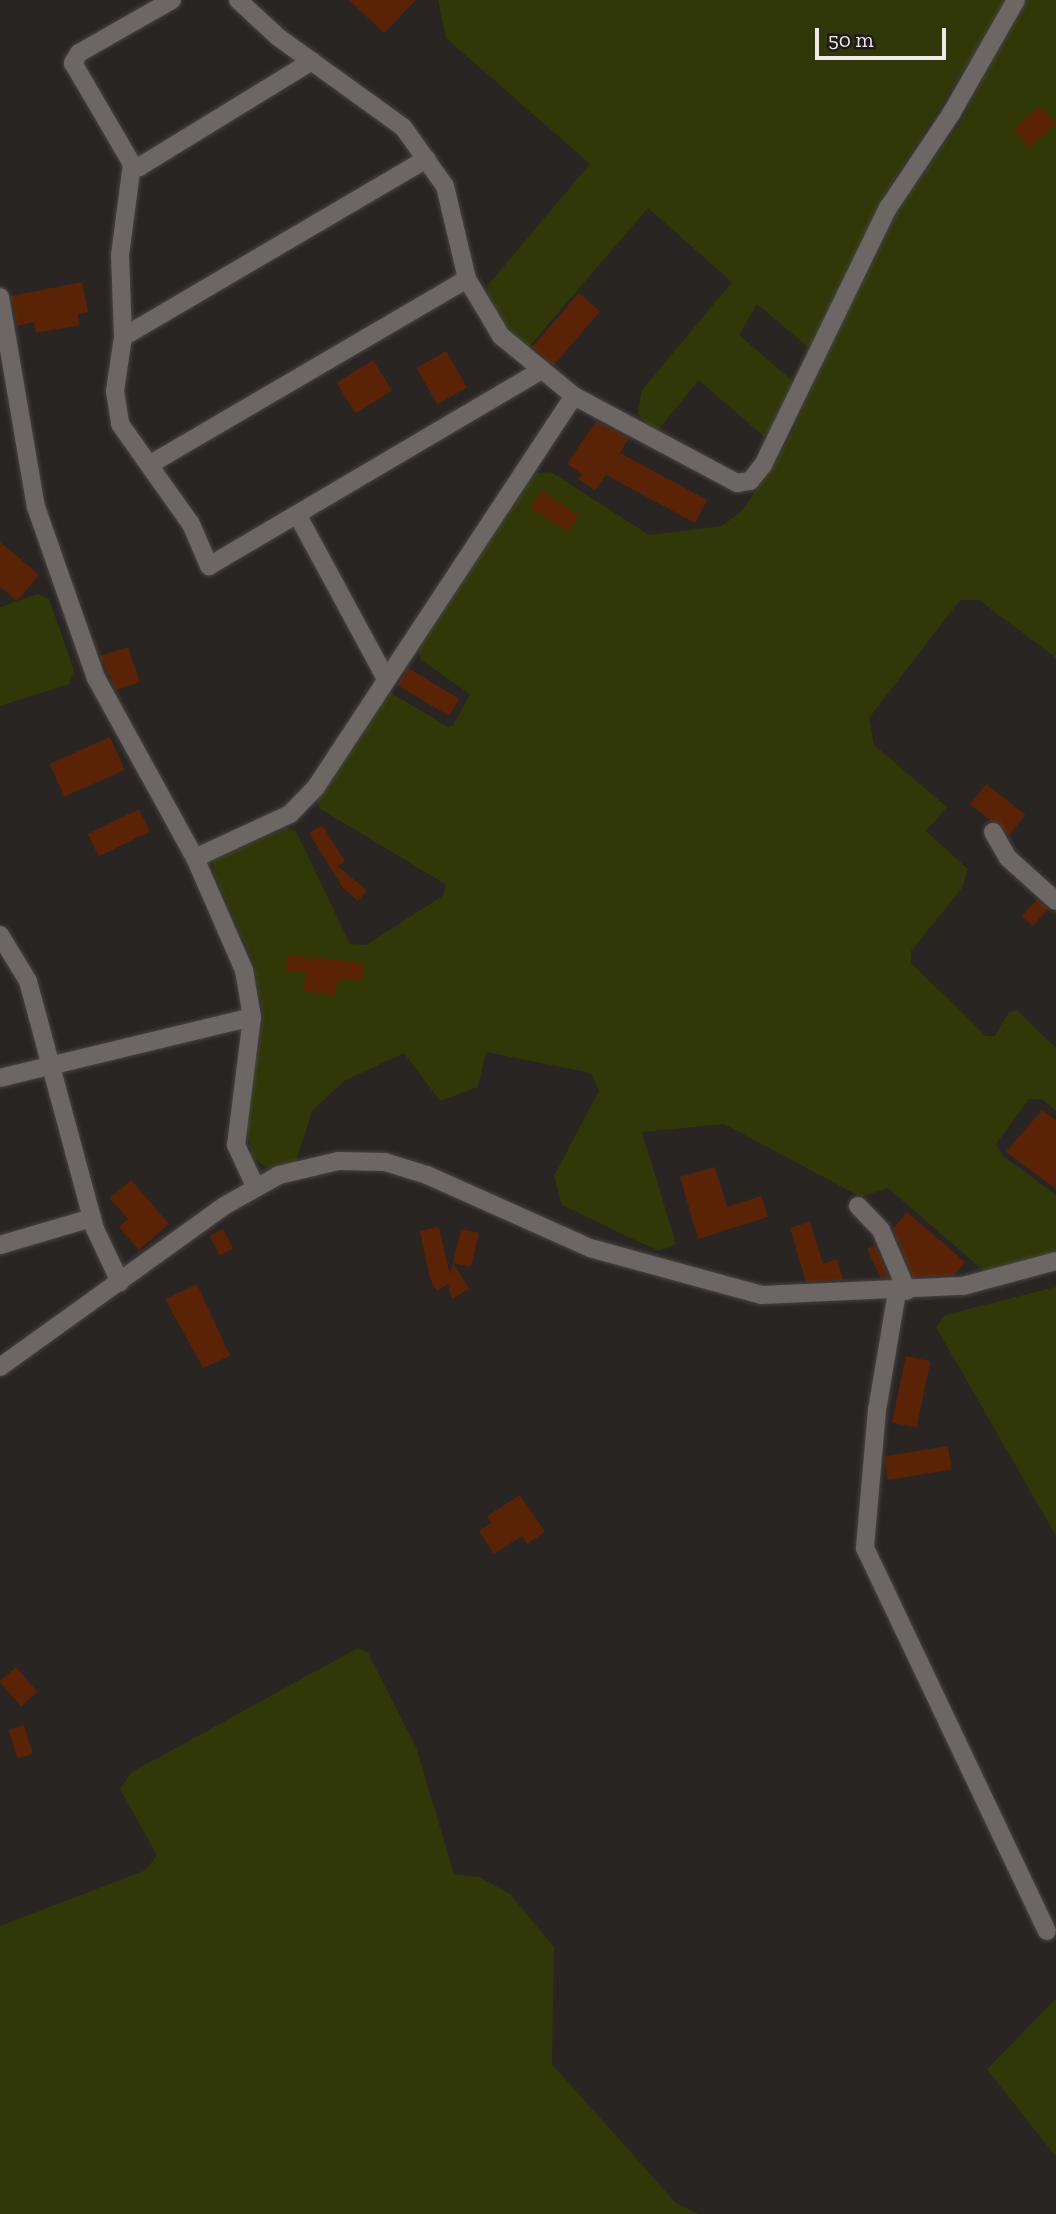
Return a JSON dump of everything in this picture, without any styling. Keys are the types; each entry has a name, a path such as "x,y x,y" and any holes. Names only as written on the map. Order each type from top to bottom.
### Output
{"street":[{"path":"173,0 79,53 73,63 132,164 139,167 312,61"},
{"path":"238,0 312,61 386,113 427,159 450,198 467,279 501,336 574,396 722,477 750,481 811,374 888,208 951,114 1016,0"},
{"path":"123,337 427,159"},
{"path":"132,164 120,255 123,337 115,391 120,424 191,524 209,566 542,370"},
{"path":"149,465 467,279"},
{"path":"0,297 43,530 107,707 195,858 228,924 253,1017 236,1145 256,1188"},
{"path":"195,858 303,803 574,396"},
{"path":"298,516 385,677"},
{"path":"993,832 1008,858 1056,901"},
{"path":"0,935 28,981 92,1218 120,1282"},
{"path":"0,1079 52,1064 253,1017"},
{"path":"0,1367 256,1188 279,1175 338,1161 385,1162 488,1198 590,1248 762,1295 902,1291 963,1286 1056,1261"},
{"path":"858,1206 881,1230 902,1291 877,1410 864,1548 1047,1931"},
{"path":"0,1245 92,1218"}],"green space":[{"path":"438,0 1008,0 885,194 817,342 808,347 757,304 739,335 797,385 775,431 765,438 699,380 654,435 638,413 642,390 732,282 648,208 527,349 493,311 487,286 590,164 446,38"},
{"path":"1023,0 1056,0 1056,658 979,600 960,600 869,718 874,745 947,807 926,831 968,869 962,888 911,951 911,963 986,1036 995,1036 1009,1012 1017,1010 1056,1048 1056,1111 1042,1099 1029,1099 996,1144 1003,1156 1056,1195 1056,1253 985,1272 888,1188 861,1197 724,1124 642,1132 676,1244 658,1251 562,1205 554,1176 599,1091 591,1073 486,1052 478,1087 440,1101 404,1053 344,1081 312,1111 295,1165 272,1171 253,1158 246,1125 263,1015 254,963 214,874 213,860 287,828 296,831 350,944 366,945 444,895 445,884 319,808 317,799 382,695 390,692 448,727 453,725 470,694 421,660 417,642 525,481 538,473 551,472 649,535 722,526 742,511 786,444 891,216 961,122"},
{"path":"38,594 49,599 74,670 69,684 0,706 0,607"},
{"path":"1056,1287 1056,1536 936,1327 945,1315"},
{"path":"358,1648 368,1653 416,1747 454,1874 479,1877 510,1894 554,1947 552,2064 676,2203 699,2214 0,2214 0,1926 146,1870 157,1855 120,1789 132,1772"},
{"path":"1056,1999 1056,2157 987,2069"}],"building":[{"path":"349,0 416,0 384,33"},
{"path":"1040,106 1056,124 1029,148 1013,130"},
{"path":"82,282 88,312 78,314 80,325 36,333 34,322 17,326 11,296"},
{"path":"579,293 600,311 554,365 532,347"},
{"path":"446,351 467,387 438,404 417,368"},
{"path":"373,360 392,391 356,413 337,383"},
{"path":"596,421 629,438 620,453 707,500 695,523 606,475 595,490 578,479 582,474 567,464"},
{"path":"541,491 579,516 568,532 530,508"},
{"path":"0,542 39,575 17,601 0,587"},
{"path":"128,647 140,682 116,690 100,656"},
{"path":"408,668 459,699 449,716 398,685"},
{"path":"110,737 125,770 64,797 50,764"},
{"path":"986,784 1025,815 1009,835 970,804"},
{"path":"139,809 150,831 99,856 88,834"},
{"path":"322,825 345,861 337,866 367,890 358,901 343,888 309,833"},
{"path":"1037,899 1048,909 1033,926 1022,916"},
{"path":"288,955 364,963 362,981 337,979 336,995 304,991 306,972 286,971"},
{"path":"1042,1110 1056,1120 1056,1189 1006,1152"},
{"path":"715,1167 727,1207 761,1196 768,1217 698,1239 680,1177"},
{"path":"131,1180 169,1224 139,1250 119,1227 128,1219 110,1198"},
{"path":"907,1212 965,1262 954,1275 913,1277 893,1229"},
{"path":"810,1222 823,1264 837,1259 843,1280 806,1282 790,1228"},
{"path":"439,1227 450,1275 461,1229 479,1233 471,1267 453,1263 469,1289 452,1299 448,1284 437,1291 430,1279 420,1231"},
{"path":"223,1229 233,1249 220,1255 210,1236"},
{"path":"875,1245 889,1278 881,1278 867,1249"},
{"path":"197,1284 230,1356 203,1368 165,1299"},
{"path":"906,1356 930,1361 916,1428 892,1423"},
{"path":"948,1446 952,1470 888,1480 884,1456"},
{"path":"520,1495 545,1532 527,1544 522,1536 494,1554 479,1531 491,1523 487,1516"},
{"path":"16,1667 38,1692 21,1706 0,1682"},
{"path":"24,1725 33,1754 17,1758 9,1730"}]}
